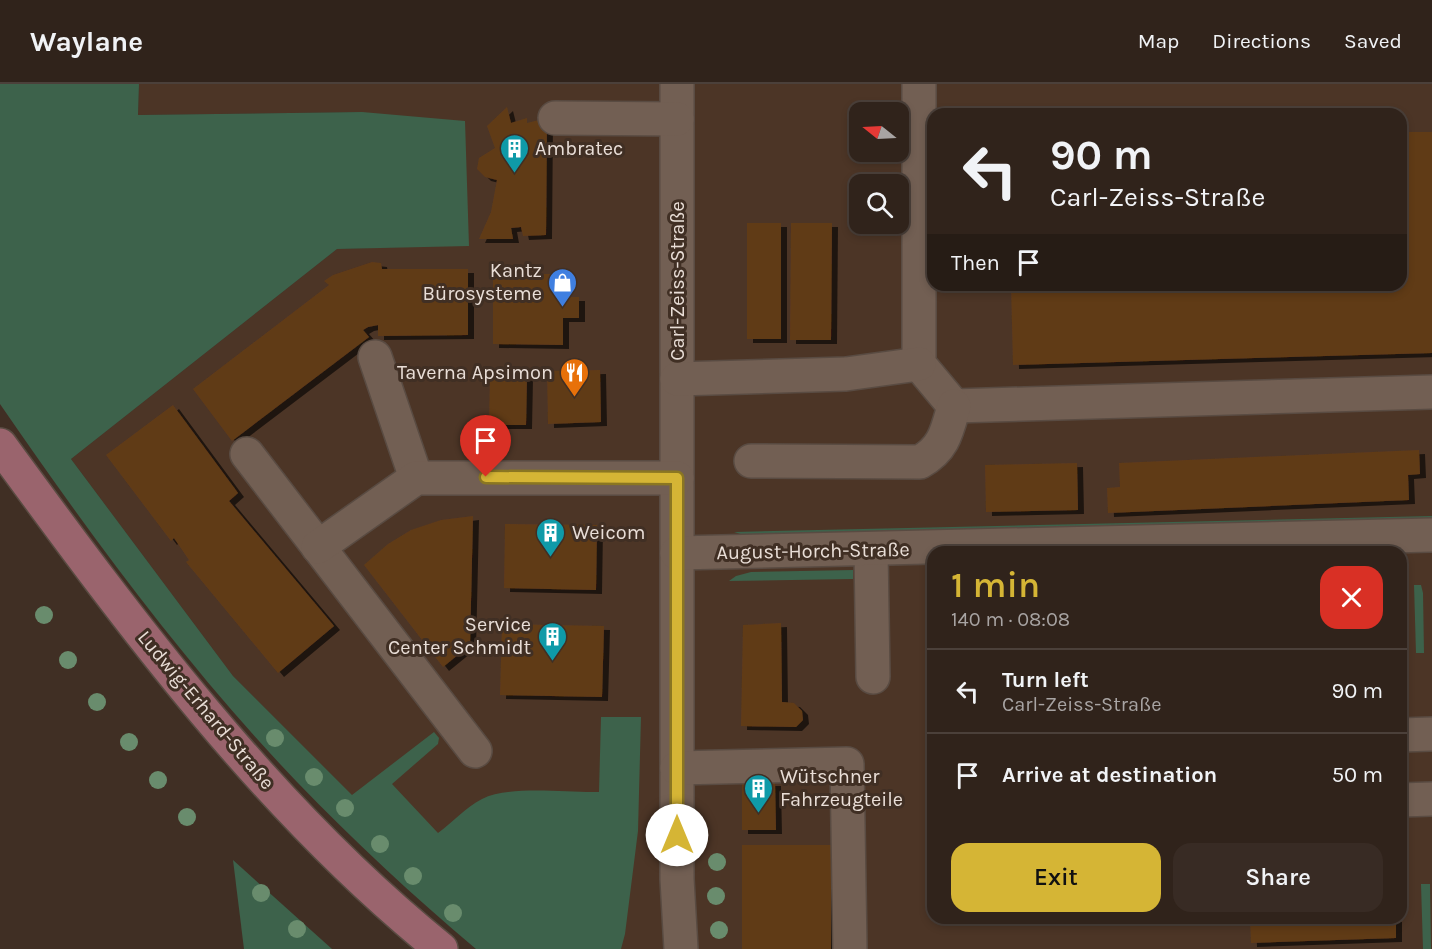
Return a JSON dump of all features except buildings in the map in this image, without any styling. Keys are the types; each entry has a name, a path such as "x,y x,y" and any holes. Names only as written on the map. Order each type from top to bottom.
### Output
{"main road":[{"name":"Ludwig-Erhard-Straße","path":"0,445 118,604 279,796 346,865 441,949"}],"street":[{"name":"Carl-Zeiss-Straße","path":"677,84 677,879 681,949"},
{"path":"919,84 919,364 954,406"},
{"path":"555,118 677,119"},
{"path":"375,357 416,478"},
{"path":"677,379 846,374 919,364"},
{"path":"954,406 1432,392"},
{"path":"751,461 920,462 934,454 945,440 954,406"},
{"path":"247,454 475,751"},
{"path":"318,547 416,478 677,478"},
{"name":"August-Horch-Straße","path":"1105,546 1432,535"},
{"path":"871,550 873,677"},
{"name":"August-Horch-Straße","path":"677,553 927,550"},
{"path":"1407,735 1432,734"},
{"path":"677,768 847,764 850,949"},
{"path":"1407,800 1432,799"},
{"name":"Carl-Zeiss-Straße","path":"661,949 677,879"}],"shaded area":[{"path":"139,84 1432,84 1432,949 505,949 233,676 71,459 337,249 469,245 362,112 138,115"}],"green space":[{"path":"0,84 139,84 138,115 362,112 465,121 469,246 337,249 71,459 233,676 352,795 434,732 439,738 438,744 392,784 438,833 470,807 494,795 523,791 599,792 601,717 641,717 638,831 625,934 621,949 476,949 362,847 256,738 178,646 69,502 0,404"},
{"path":"1432,516 1432,522 747,536 734,532"},
{"path":"853,570 853,579 729,581 736,576 751,572"},
{"path":"1414,585 1421,585 1423,593 1424,653 1416,653"},
{"path":"233,860 332,949 244,949"},
{"path":"1421,884 1430,884 1431,949 1423,949"}],"place":[{"name":"Ambratec","path":"514,174"},
{"name":"Kantz Bürosysteme","path":"563,308"},
{"name":"Taverna Apsimon","path":"574,398"},
{"name":"Weicom","path":"551,558"},
{"name":"Service Center Schmidt","path":"552,662"},
{"name":"Wütschner Fahrzeugteile","path":"759,814"}],"route":[{"path":"486,477 677,478 677,835"}]}
